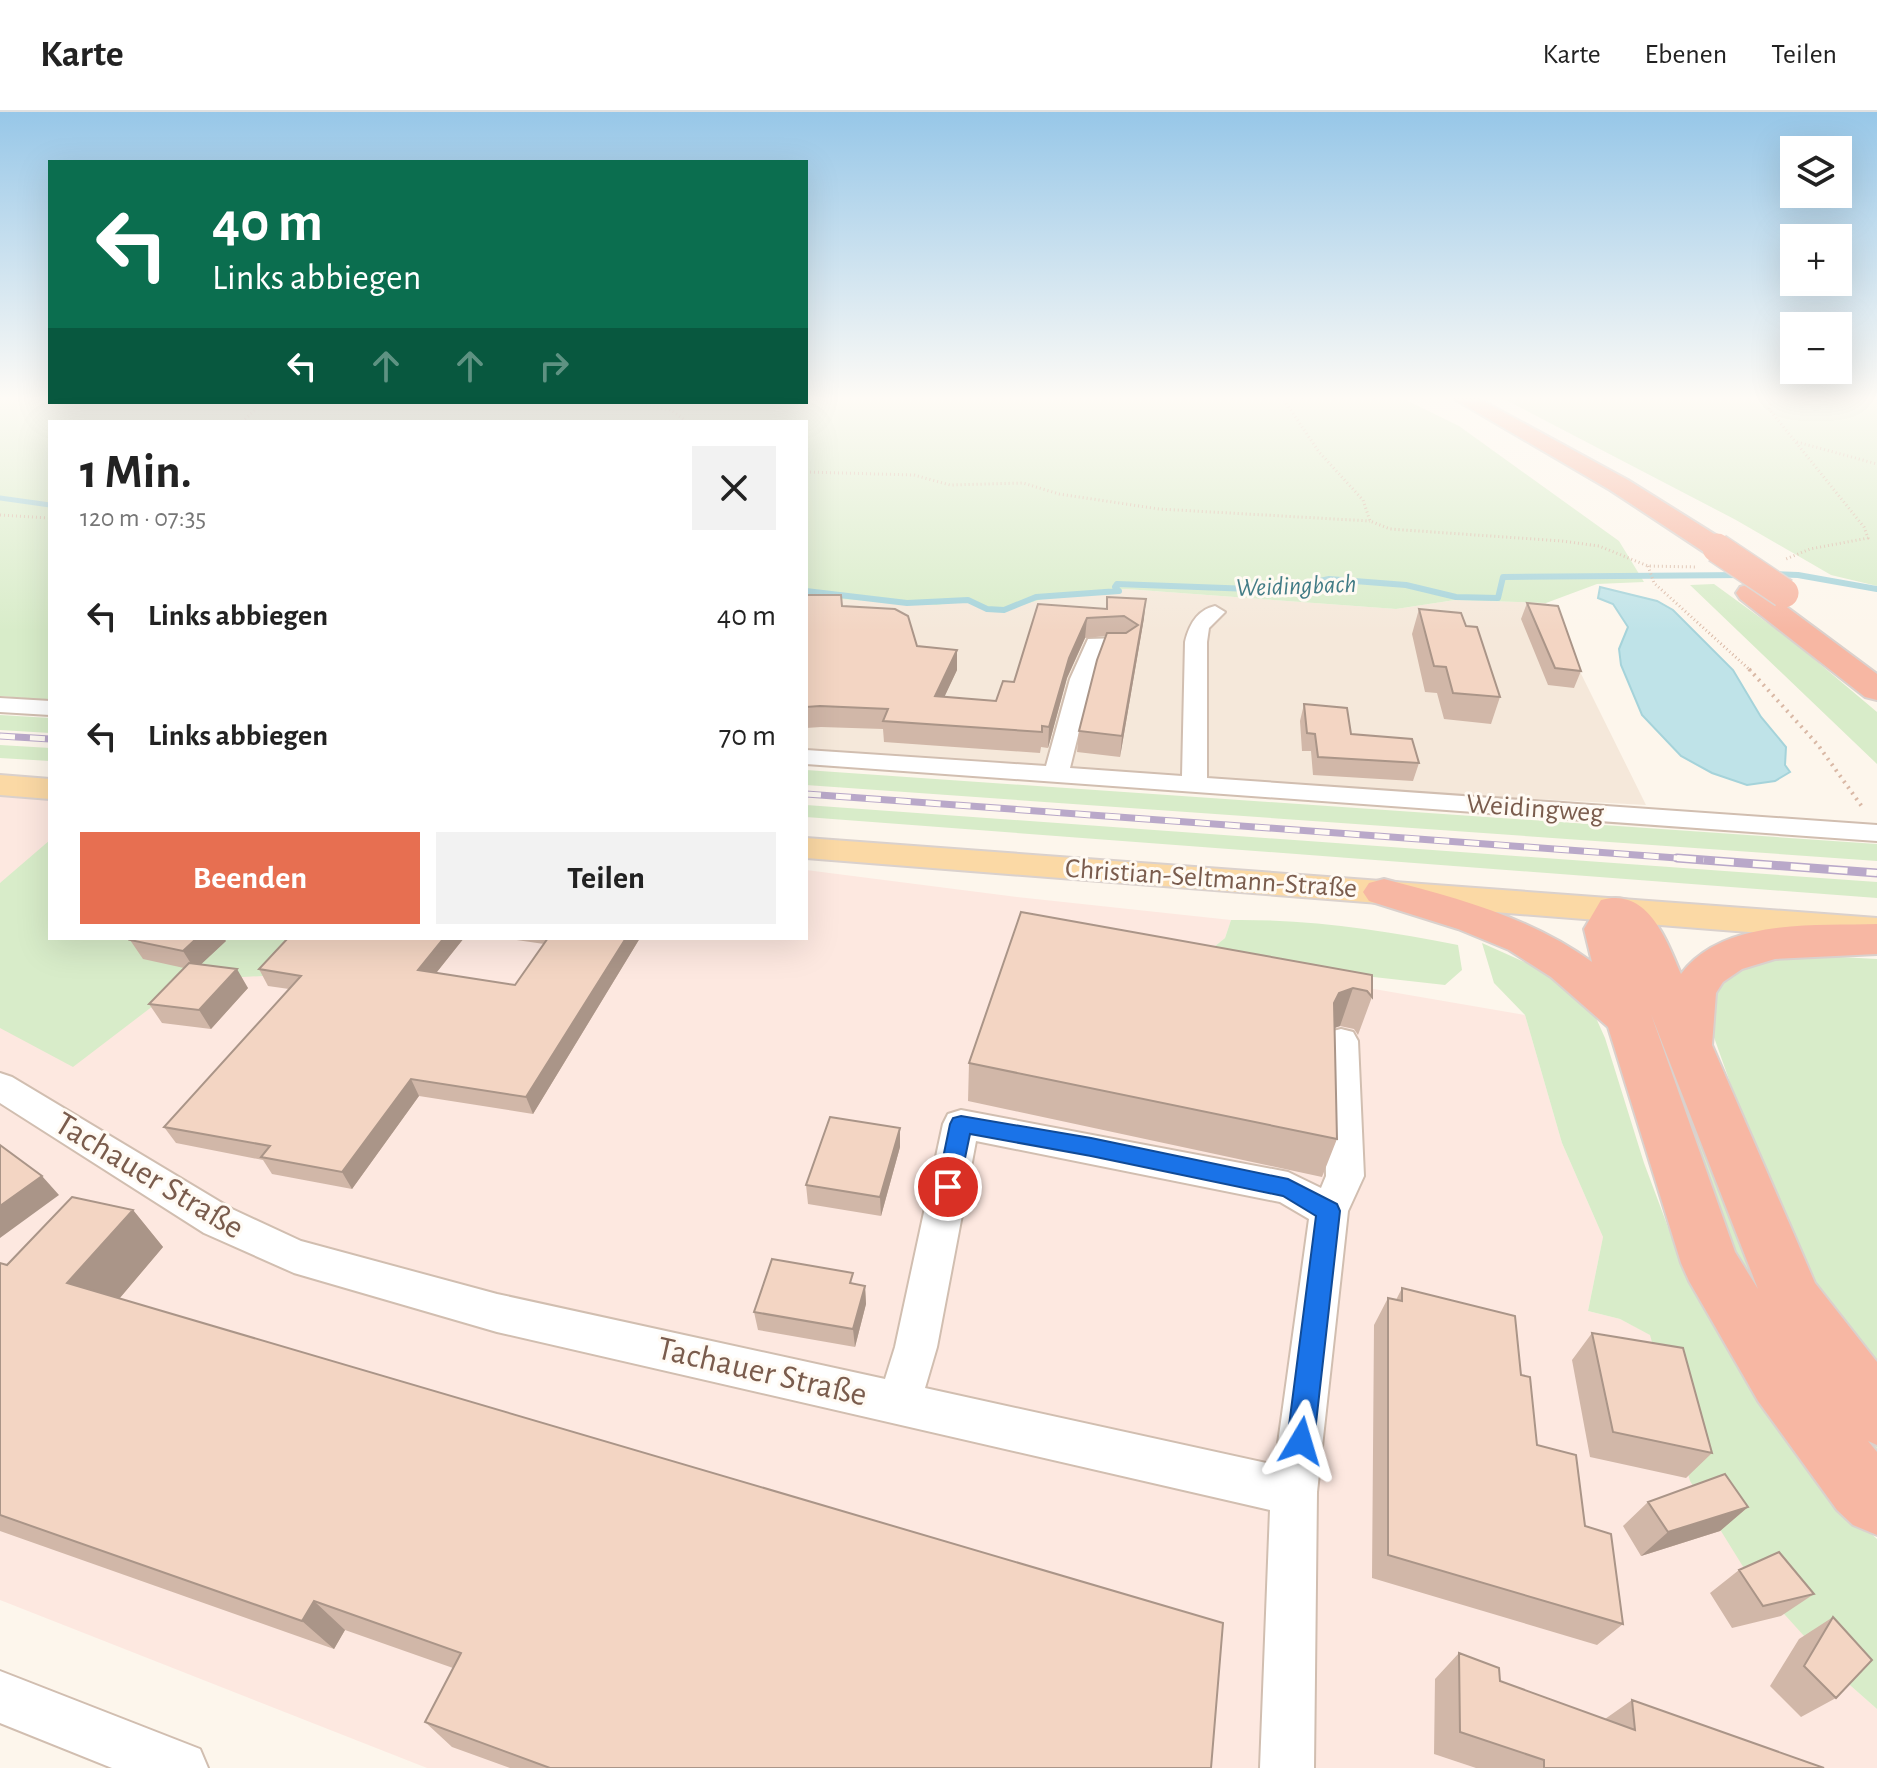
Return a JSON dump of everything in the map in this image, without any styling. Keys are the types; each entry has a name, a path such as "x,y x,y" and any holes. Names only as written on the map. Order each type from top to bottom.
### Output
{"highway":[{"path":"1576,477 1750,593 1877,690"},
{"path":"1604,477 1784,593 1877,661"},
{"path":"1384,892 1481,922 1525,940 1575,973 1629,1019"},
{"path":"1877,1413 1793,1301 1640,929 1616,910 1606,929 1629,1019 1710,1263 1780,1380 1861,1486 1877,1501"},
{"path":"1688,1048 1693,993 1706,969 1765,945 1877,939"}],"main road":[{"path":"0,785 48,789"},
{"name":"Christian-Seltmann-Straße","path":"808,848 1877,930"}],"street":[{"path":"1194,786 1196,642 1199,626 1215,612"},
{"path":"1056,775 1081,679 1095,643 1122,644"},
{"path":"0,705 48,708"},
{"name":"Weidingweg","path":"808,757 1194,786 1873,825"},
{"path":"1287,1768 1294,1492 1329,1211 1345,1176 1341,1041"},
{"name":"Tachauer Straße","path":"0,1086 218,1221 294,1256 497,1313 1294,1492"},
{"path":"899,1403 916,1347 961,1124 1288,1188 1329,1211"},
{"path":"0,1697 181,1768"}],"path":[{"path":"922,477 950,485 1023,483 1059,494 1159,509 1370,521 1390,529 1599,546 1648,566 1654,583 1756,673 1835,765 1873,825"},
{"path":"1342,477 1363,500 1370,521"},
{"path":"1824,477 1864,527 1868,538"},
{"path":"0,515 48,518"},
{"path":"1783,560 1810,549 1877,538"}],"shaded area":[{"path":"1126,589 1396,609 1455,600 1546,603 1646,805 1297,786 808,750 808,597 937,605 966,601 985,610 1003,611 1046,598"},
{"path":"0,795 48,800 48,940 808,940 808,870 1231,920 1225,938 1214,947 1229,970 1374,989 1525,1015 1562,1143 1603,1237 1588,1311 1620,1319 1657,1338 1843,1679 1877,1709 1877,1768 427,1768 0,1600"}],"green space":[{"path":"0,477 48,477 48,700 0,696"},
{"path":"808,477 1530,477 1619,541 1644,582 1597,584 1546,603 1455,600 1396,609 1126,589 1046,598 1003,611 985,610 966,601 937,605 808,597"},
{"path":"1654,477 1877,477 1877,586 1831,575"},
{"path":"1714,584 1795,643 1877,712 1877,764 1690,585"},
{"path":"0,715 48,718 48,733 0,730"},
{"path":"0,745 48,748 48,761 0,758"},
{"path":"808,770 1877,844 1877,861 808,785"},
{"path":"808,805 1877,882 1877,898 808,817"},
{"path":"48,842 48,940 296,940 263,976 187,980 73,1067 0,1028 0,883"},
{"path":"1231,920 1345,926 1458,945 1462,970 1445,985 1329,972 1214,947 1225,938"},
{"path":"1482,943 1549,973 1592,1009 1605,1038 1644,1163 1674,1243 1753,1394 1842,1506 1877,1539 1877,1709 1843,1679 1747,1573 1690,1481 1650,1335 1620,1319 1588,1311 1603,1237 1562,1143 1525,1015 1494,983"},
{"path":"1804,955 1877,959 1877,1374 1850,1341 1799,1255 1743,1119 1710,1026 1711,1001 1721,983 1734,970 1754,961"},
{"path":"1635,986 1646,988 1877,1441 1877,1465 1798,1368 1725,1236"}],"water":[{"path":"1600,587 1657,601 1673,610 1733,670 1761,717 1786,747 1785,765 1790,772 1775,781 1747,785 1712,773 1681,756 1642,715 1621,665 1619,649 1628,627 1613,604 1598,598"}],"building":[{"path":"808,595 841,595 842,606 895,609 908,616 917,646 957,650 935,696 996,701 1003,681 1014,682 1038,604 1107,609 1107,597 1146,599 1122,736 1079,731 1107,633 1126,633 1138,625 1124,616 1087,618 1069,658 1049,727 1042,726 1042,732 883,721 888,709 808,707"},
{"path":"1527,603 1558,606 1581,671 1555,668"},
{"path":"1419,609 1461,613 1466,626 1477,627 1500,697 1453,693 1446,667 1434,666"},
{"path":"1304,704 1347,708 1351,734 1412,739 1419,763 1318,757 1315,734 1307,733"},
{"path":"1021,912 1372,975 1372,997 1367,991 1353,988 1339,993 1334,1003 1337,1139 969,1063"},
{"path":"130,940 195,940 183,951"},
{"path":"286,940 442,940 418,970 515,985 547,940 625,940 526,1097 411,1079 342,1172 261,1157 270,1146 164,1127 301,976 259,969"},
{"path":"189,963 237,969 199,1010 149,1004"},
{"path":"830,1117 900,1128 880,1197 806,1185"},
{"path":"0,1145 42,1176 0,1206"},
{"path":"72,1197 133,1210 67,1283 1223,1623 1211,1768 550,1768 425,1722 461,1653 314,1601 302,1621 0,1515 0,1263 7,1265"},
{"path":"772,1259 853,1273 850,1283 865,1286 853,1329 754,1312"},
{"path":"1402,1288 1515,1316 1521,1375 1530,1377 1537,1445 1576,1455 1585,1526 1611,1534 1623,1624 1388,1555 1388,1298 1402,1301"},
{"path":"1592,1333 1683,1348 1712,1453 1613,1432"},
{"path":"1725,1474 1748,1507 1668,1532 1648,1502"},
{"path":"1779,1552 1814,1594 1763,1606 1739,1570"},
{"path":"1833,1617 1872,1660 1836,1698 1804,1666"},
{"path":"1459,1653 1499,1668 1500,1681 1635,1730 1632,1700 1824,1768 1544,1768 1544,1760 1460,1732"}],"waterway":[{"name":"Weidingbach","path":"0,498 48,505"},
{"name":"Weidingbach","path":"1770,574 1798,575 1877,589"},
{"name":"Weidingbach","path":"808,591 907,603 968,600 987,609 1004,610 1036,597 1119,591 1115,587 1117,584 1279,590 1329,579 1406,585 1456,597 1498,598 1503,577 1744,575"}],"railway":[{"path":"0,736 48,739"},
{"path":"808,794 1687,859"},
{"path":"1677,858 1687,859"},
{"path":"1687,859 1704,860"},
{"path":"1687,859 1877,873"}],"route":[{"path":"948,1187 961,1124 1288,1188 1329,1211 1301,1441"}]}
